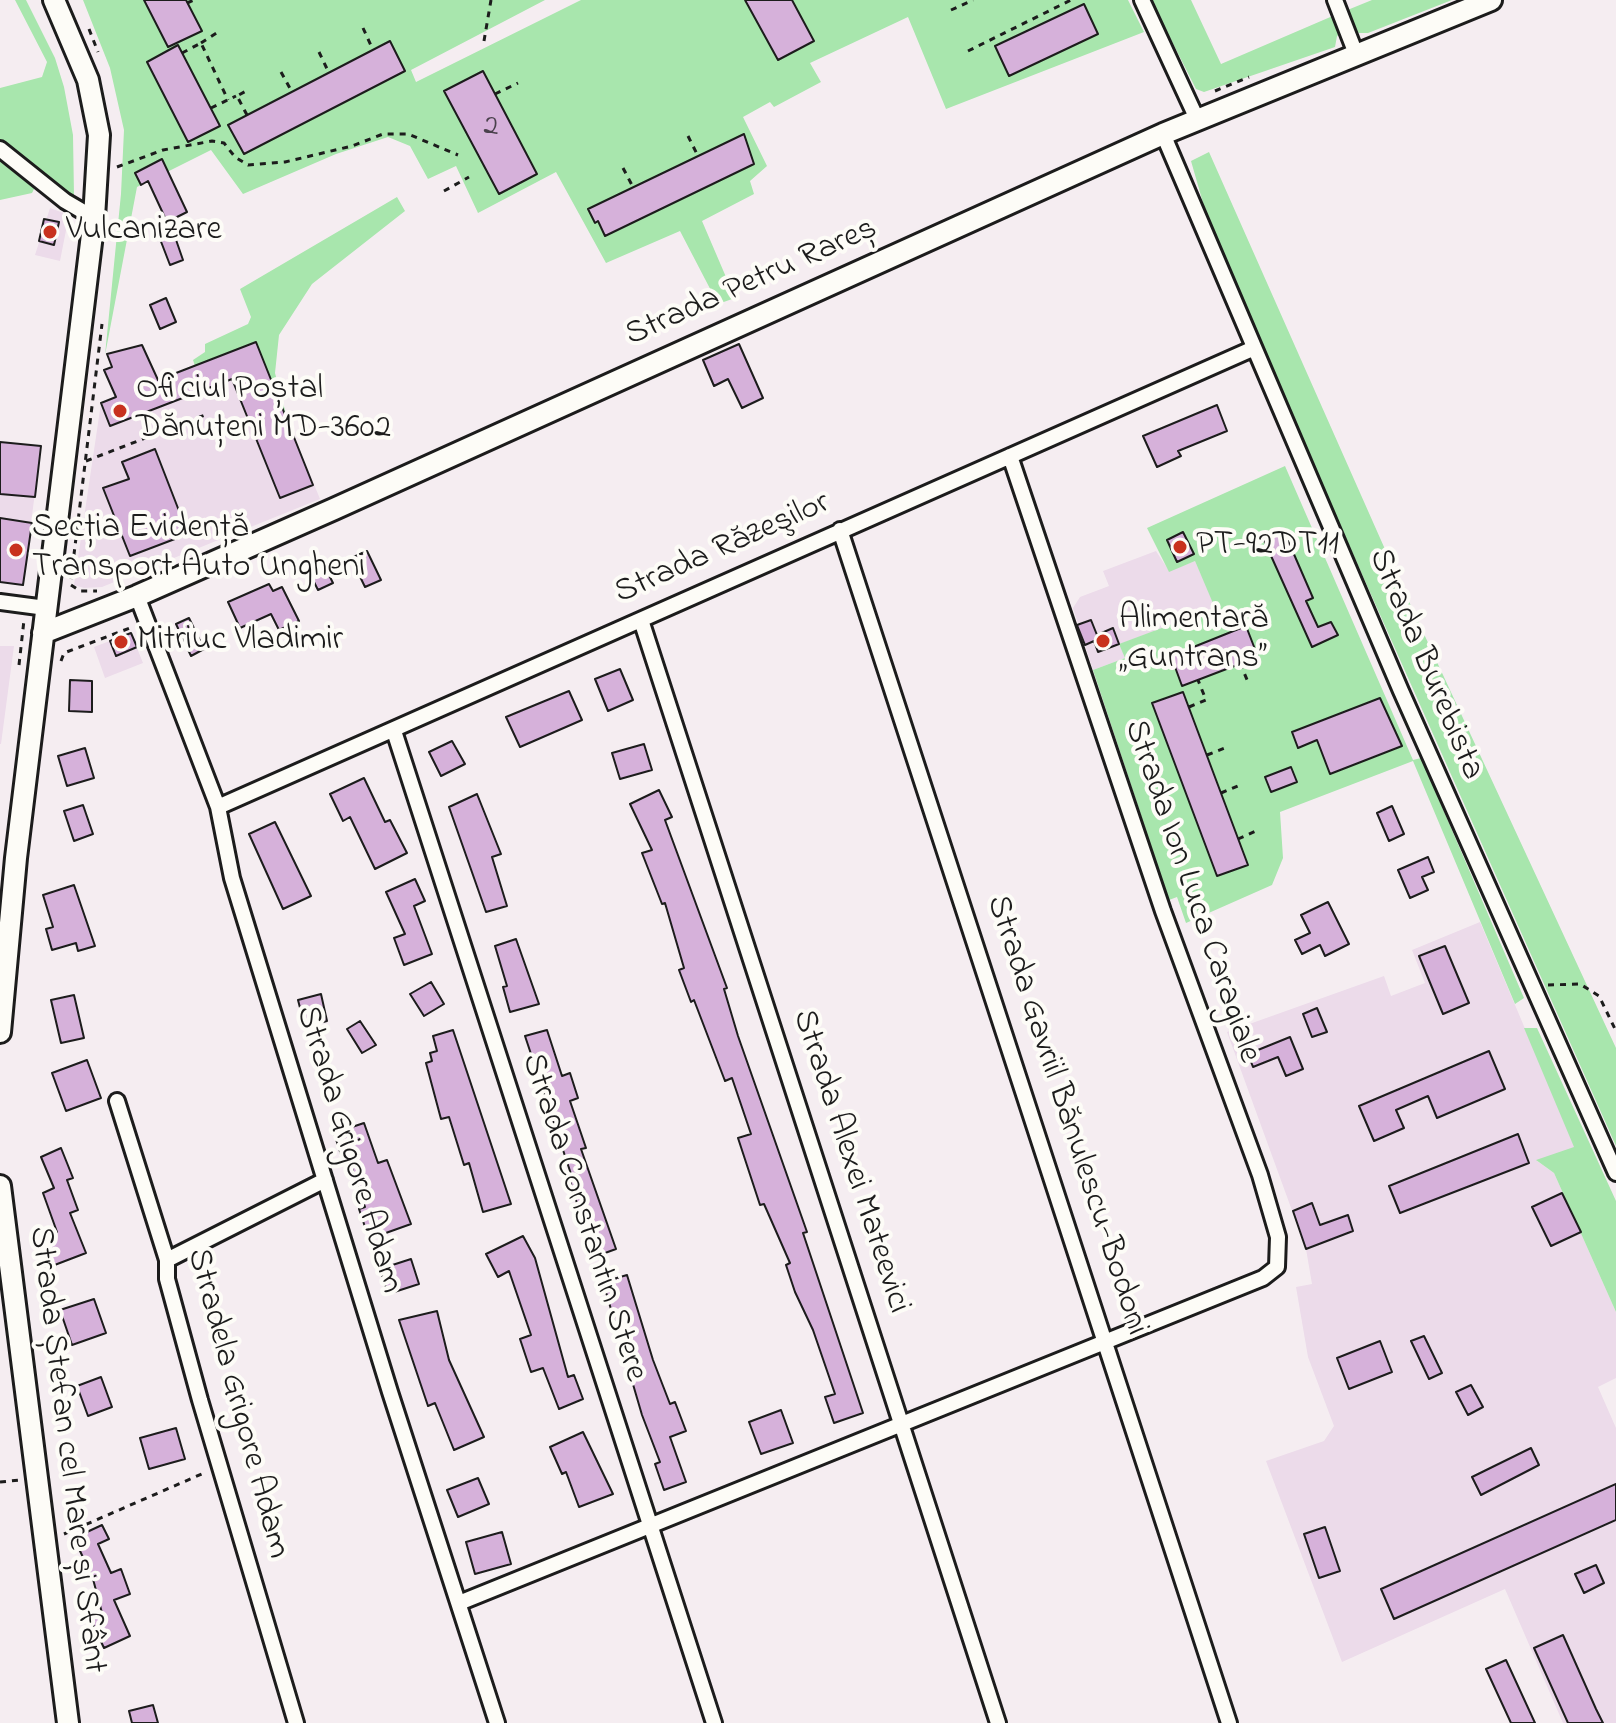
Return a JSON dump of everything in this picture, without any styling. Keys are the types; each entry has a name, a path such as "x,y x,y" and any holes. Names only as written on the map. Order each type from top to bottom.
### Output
{"main road":[{"path":"0,1032 43,633 94,218 99,135 88,80 54,0"},
{"name":"Strada Petru Rareș","path":"43,633 137,596 1197,119 1491,0"},
{"name":"Strada Ștefan cel Mare și Sfânt","path":"0,1186 7,1322 45,1542 68,1723"}],"street":[{"path":"1142,0 1197,119"},
{"path":"1335,0 1356,54"},
{"name":"Strada Burebista","path":"1163,134 1252,349 1616,1173"},
{"path":"0,149 65,201 94,218"},
{"name":"Strada Răzeşilor","path":"218,807 1252,349"},
{"name":"Strada Ion Luca Caragiale","path":"1010,456 1163,911 1260,1175 1278,1237 1280,1258 1275,1270 1263,1278 1107,1340"},
{"name":"Strada Gavriil Bănulescu-Bodoni","path":"840,530 1107,1340 1229,1723"},
{"name":"Strada Grigore Adam","path":"137,596 218,807 232,878 497,1723"},
{"path":"0,602 46,608"},
{"name":"Strada Alexei Mateevici","path":"641,620 998,1723"},
{"name":"Strada Constantin Stere","path":"394,731 714,1723"},
{"name":"Stradela Grigore Adam","path":"117,1101 167,1260 169,1288 296,1723"},
{"path":"167,1260 325,1180"},
{"path":"459,1603 1107,1340"}],"path":[{"path":"187,3 194,0"},
{"path":"484,41 491,0"},
{"path":"951,10 973,0"},
{"path":"968,51 1071,0"},
{"path":"1057,7 1061,15"},
{"path":"363,28 373,50"},
{"path":"182,53 218,32"},
{"path":"1005,33 1008,39"},
{"path":"201,43 228,100"},
{"path":"319,52 329,73"},
{"path":"281,72 292,92"},
{"path":"495,94 518,83"},
{"path":"211,108 248,90"},
{"path":"237,96 247,115"},
{"path":"117,167 163,150 212,141 224,143 248,165 285,162 352,146 383,134 408,134 458,155"},
{"path":"688,136 698,156"},
{"path":"623,168 633,187"},
{"path":"444,191 469,177"},
{"path":"86,461 205,415"},
{"path":"61,661 64,653 130,628"},
{"path":"1240,663 1248,682"},
{"path":"1189,707 1206,700 1198,680"},
{"path":"1207,755 1225,748"},
{"path":"1221,793 1240,785"},
{"path":"1238,839 1258,830"},
{"path":"1533,988 1580,984 1599,996 1616,1031"},
{"path":"45,1542 219,1467"}],"shaded area":[{"path":"50,208 69,215 60,261 35,255"},
{"path":"256,342 320,499 102,587 74,585 101,403"},
{"path":"0,442 41,446 23,585 0,582"},
{"path":"1156,551 1169,571 1195,561 1216,608 1120,644 1125,658 1093,670 1073,608 1080,597 1109,586 1103,571"},
{"path":"131,633 143,663 105,678 94,647"},
{"path":"0,646 14,646 1,744 0,744"},
{"path":"1480,922 1575,1147 1537,1161 1554,1173 1616,1312 1616,1378 1598,1387 1616,1428 1616,1723 1563,1723 1505,1589 1342,1662 1266,1461 1324,1441 1334,1426 1308,1357 1296,1287 1312,1284 1306,1249 1227,1032 1384,976 1391,996 1425,983 1412,950"}],"green space":[{"path":"15,0 26,0 55,58 64,87 73,135 74,196 0,144 0,88 42,77 47,62"},
{"path":"83,0 545,0 411,70 416,82 581,0 1128,0 1144,32 946,109 908,17 810,63 821,82 774,107 770,102 743,117 767,166 750,181 754,194 702,221 735,298 718,304 680,231 606,263 556,172 478,213 456,166 428,179 410,146 388,137 336,154 243,194 211,150 137,187 105,355 124,130 110,68"},
{"path":"1151,0 1191,0 1221,64 1335,15 1342,33 1337,36 1335,47 1204,92 1196,89"},
{"path":"1372,0 1452,0 1368,33 1359,33 1352,29 1345,11"},
{"path":"1209,152 1392,565 1616,1048 1616,1146 1214,241 1191,161"},
{"path":"0,158 28,178 35,187 32,193 0,200"},
{"path":"397,197 405,211 312,284 279,335 275,373 289,425 256,342 195,366 193,360 205,352 205,344 248,324 251,317 240,289"},
{"path":"1285,466 1413,760 1421,758 1524,998 1515,1004 1413,761 1280,812 1283,858 1272,885 1186,923 1177,897 1169,900 1093,670 1125,658 1119,644 1215,608 1195,561 1169,572 1147,528"},
{"path":"1524,1028 1537,1028 1616,1201 1616,1312 1554,1173 1536,1160 1574,1147"}],"building":[{"path":"144,0 186,0 202,31 168,47"},
{"path":"745,0 792,0 814,41 778,60"},
{"path":"1084,4 1098,34 1009,76 995,46"},
{"path":"390,41 405,71 244,154 228,125"},
{"path":"178,45 220,126 188,142 147,62"},
{"path":"483,71 537,174 499,194 444,91"},
{"path":"744,134 754,164 605,236 598,221 595,223 588,209"},
{"path":"162,159 187,212 167,222 148,181 141,185 135,173"},
{"path":"44,219 59,222 54,245 39,241"},
{"path":"174,234 183,260 170,265 160,239"},
{"path":"166,298 176,322 160,329 150,305"},
{"path":"256,342 313,485 280,498 232,379 110,426 101,403 116,397 104,370 112,367 107,354 142,345 158,380"},
{"path":"739,344 763,398 742,408 728,379 714,386 703,360"},
{"path":"1217,405 1227,431 1178,451 1181,456 1157,467 1143,436"},
{"path":"0,442 41,446 35,497 0,494"},
{"path":"155,449 188,534 130,556 103,488 129,479 122,462"},
{"path":"0,518 32,523 23,585 0,582"},
{"path":"1283,529 1313,598 1306,601 1318,627 1331,622 1338,635 1312,647 1263,538"},
{"name":"PT-92DT11","path":"1183,532 1194,554 1177,562 1167,540"},
{"path":"367,551 381,580 365,587 351,558"},
{"path":"323,563 333,583 318,590 308,570"},
{"path":"269,584 273,591 282,587 299,621 279,630 271,614 240,628 228,602"},
{"path":"189,618 204,649 191,656 176,624"},
{"path":"1091,620 1097,635 1113,628 1119,644 1098,652 1094,641 1085,645 1077,625"},
{"path":"1246,626 1258,657 1182,686 1171,656"},
{"path":"131,633 137,647 116,656 110,641"},
{"path":"620,669 633,700 608,711 595,679"},
{"path":"70,680 92,681 92,712 69,711"},
{"path":"569,691 582,720 520,747 506,717"},
{"path":"1183,692 1248,865 1217,876 1152,703"},
{"path":"1380,698 1402,746 1330,774 1317,740 1298,748 1292,732"},
{"path":"452,741 465,764 441,776 429,752"},
{"path":"644,744 652,770 620,779 612,753"},
{"path":"85,748 94,778 67,786 58,756"},
{"path":"1291,767 1297,782 1271,792 1265,777"},
{"path":"364,778 385,822 390,820 407,853 375,869 350,817 343,821 330,794"},
{"path":"659,790 672,817 665,820 727,988 724,989 738,1036 807,1232 803,1233 863,1413 834,1423 825,1397 835,1394 813,1330 795,1292 786,1265 790,1263 764,1204 760,1205 738,1138 751,1134 732,1078 725,1081 694,1000 691,1002 679,970 684,968 665,903 662,904 642,853 652,850 630,804"},
{"path":"477,794 501,854 492,857 507,906 486,912 449,807"},
{"path":"83,805 93,834 74,841 64,811"},
{"path":"1392,806 1404,834 1389,841 1377,813"},
{"path":"275,822 311,896 283,909 249,834"},
{"path":"1428,857 1434,872 1422,877 1428,890 1410,898 1398,870"},
{"path":"415,879 425,901 414,906 432,954 404,965 394,938 405,934 386,892"},
{"path":"74,885 95,946 78,951 76,943 52,950 46,929 53,927 43,895"},
{"path":"1328,902 1349,944 1325,956 1320,945 1302,954 1295,940 1310,933 1301,915"},
{"path":"516,939 539,1004 510,1012 503,987 507,986 495,946"},
{"path":"1445,946 1469,1003 1443,1014 1419,956"},
{"path":"431,982 444,1004 424,1016 410,994"},
{"path":"321,994 327,1021 305,1027 298,1000"},
{"path":"74,995 84,1038 61,1043 51,1000"},
{"path":"1317,1008 1327,1032 1312,1037 1303,1014"},
{"path":"360,1021 376,1045 362,1053 347,1029"},
{"path":"453,1030 511,1204 483,1212 469,1163 464,1165 449,1117 441,1119 426,1063 432,1061 430,1053 437,1051 433,1036"},
{"path":"547,1030 562,1076 570,1073 578,1098 570,1101 586,1148 581,1149 616,1249 594,1257 570,1181 573,1180 525,1036"},
{"path":"1290,1037 1303,1069 1286,1076 1278,1057 1253,1067 1248,1054"},
{"path":"1489,1051 1505,1089 1437,1118 1428,1096 1396,1110 1404,1128 1374,1141 1359,1106"},
{"path":"87,1060 101,1098 66,1111 52,1073"},
{"path":"364,1123 378,1163 387,1160 411,1224 369,1239 359,1209 365,1207 348,1156 342,1158 334,1133"},
{"path":"1518,1134 1529,1163 1400,1213 1389,1186"},
{"path":"61,1148 73,1178 67,1180 78,1210 70,1213 86,1253 52,1266 41,1238 57,1232 43,1193 54,1188 41,1157"},
{"path":"1562,1193 1581,1232 1551,1246 1532,1207"},
{"path":"1312,1203 1320,1225 1348,1215 1353,1231 1306,1249 1293,1211"},
{"path":"523,1236 535,1258 568,1377 574,1375 583,1399 559,1409 543,1368 531,1372 520,1339 531,1335 509,1271 498,1277 486,1254"},
{"path":"411,1259 419,1284 388,1294 380,1269"},
{"path":"627,1275 653,1360 670,1404 675,1402 686,1431 670,1437 686,1482 664,1490 655,1464 660,1462 642,1415 603,1282"},
{"path":"94,1299 106,1333 72,1345 60,1310"},
{"path":"437,1311 449,1360 484,1437 454,1450 435,1403 428,1406 399,1320"},
{"path":"1424,1336 1442,1373 1429,1379 1411,1341"},
{"path":"1380,1341 1392,1372 1349,1389 1337,1358"},
{"path":"101,1377 112,1407 88,1416 77,1386"},
{"path":"1471,1385 1483,1407 1468,1415 1456,1392"},
{"path":"781,1410 793,1443 761,1454 749,1422"},
{"path":"176,1428 185,1459 149,1469 140,1438"},
{"path":"583,1432 613,1494 579,1507 566,1472 562,1474 550,1447"},
{"path":"1531,1448 1539,1465 1481,1495 1472,1477"},
{"path":"478,1478 489,1504 458,1517 447,1490"},
{"path":"1616,1484 1616,1520 1394,1619 1381,1589"},
{"path":"102,1525 109,1539 98,1544 111,1573 121,1569 130,1594 114,1600 130,1636 104,1648 90,1618 102,1613 93,1579 74,1538"},
{"path":"1325,1527 1340,1571 1319,1578 1304,1534"},
{"path":"502,1532 511,1564 475,1574 466,1542"},
{"path":"1596,1565 1604,1583 1584,1593 1575,1574"},
{"path":"1563,1635 1603,1723 1568,1723 1534,1648"},
{"path":"1506,1660 1535,1723 1511,1723 1486,1669"},
{"path":"153,1705 158,1723 132,1723 129,1711"}],"place":[{"name":"Vulcanizare","path":"50,232"},
{"name":"Oficiul Poștal Dănuțeni MD-3602","path":"120,411"},
{"name":"PT-92DT11","path":"1180,547"},
{"name":"Secția Evidență Transport Auto Ungheni","path":"16,550"},
{"name":"Alimentară „Guntrans”","path":"1103,641"},
{"name":"Mitriuc Vladimir","path":"121,642"}]}
